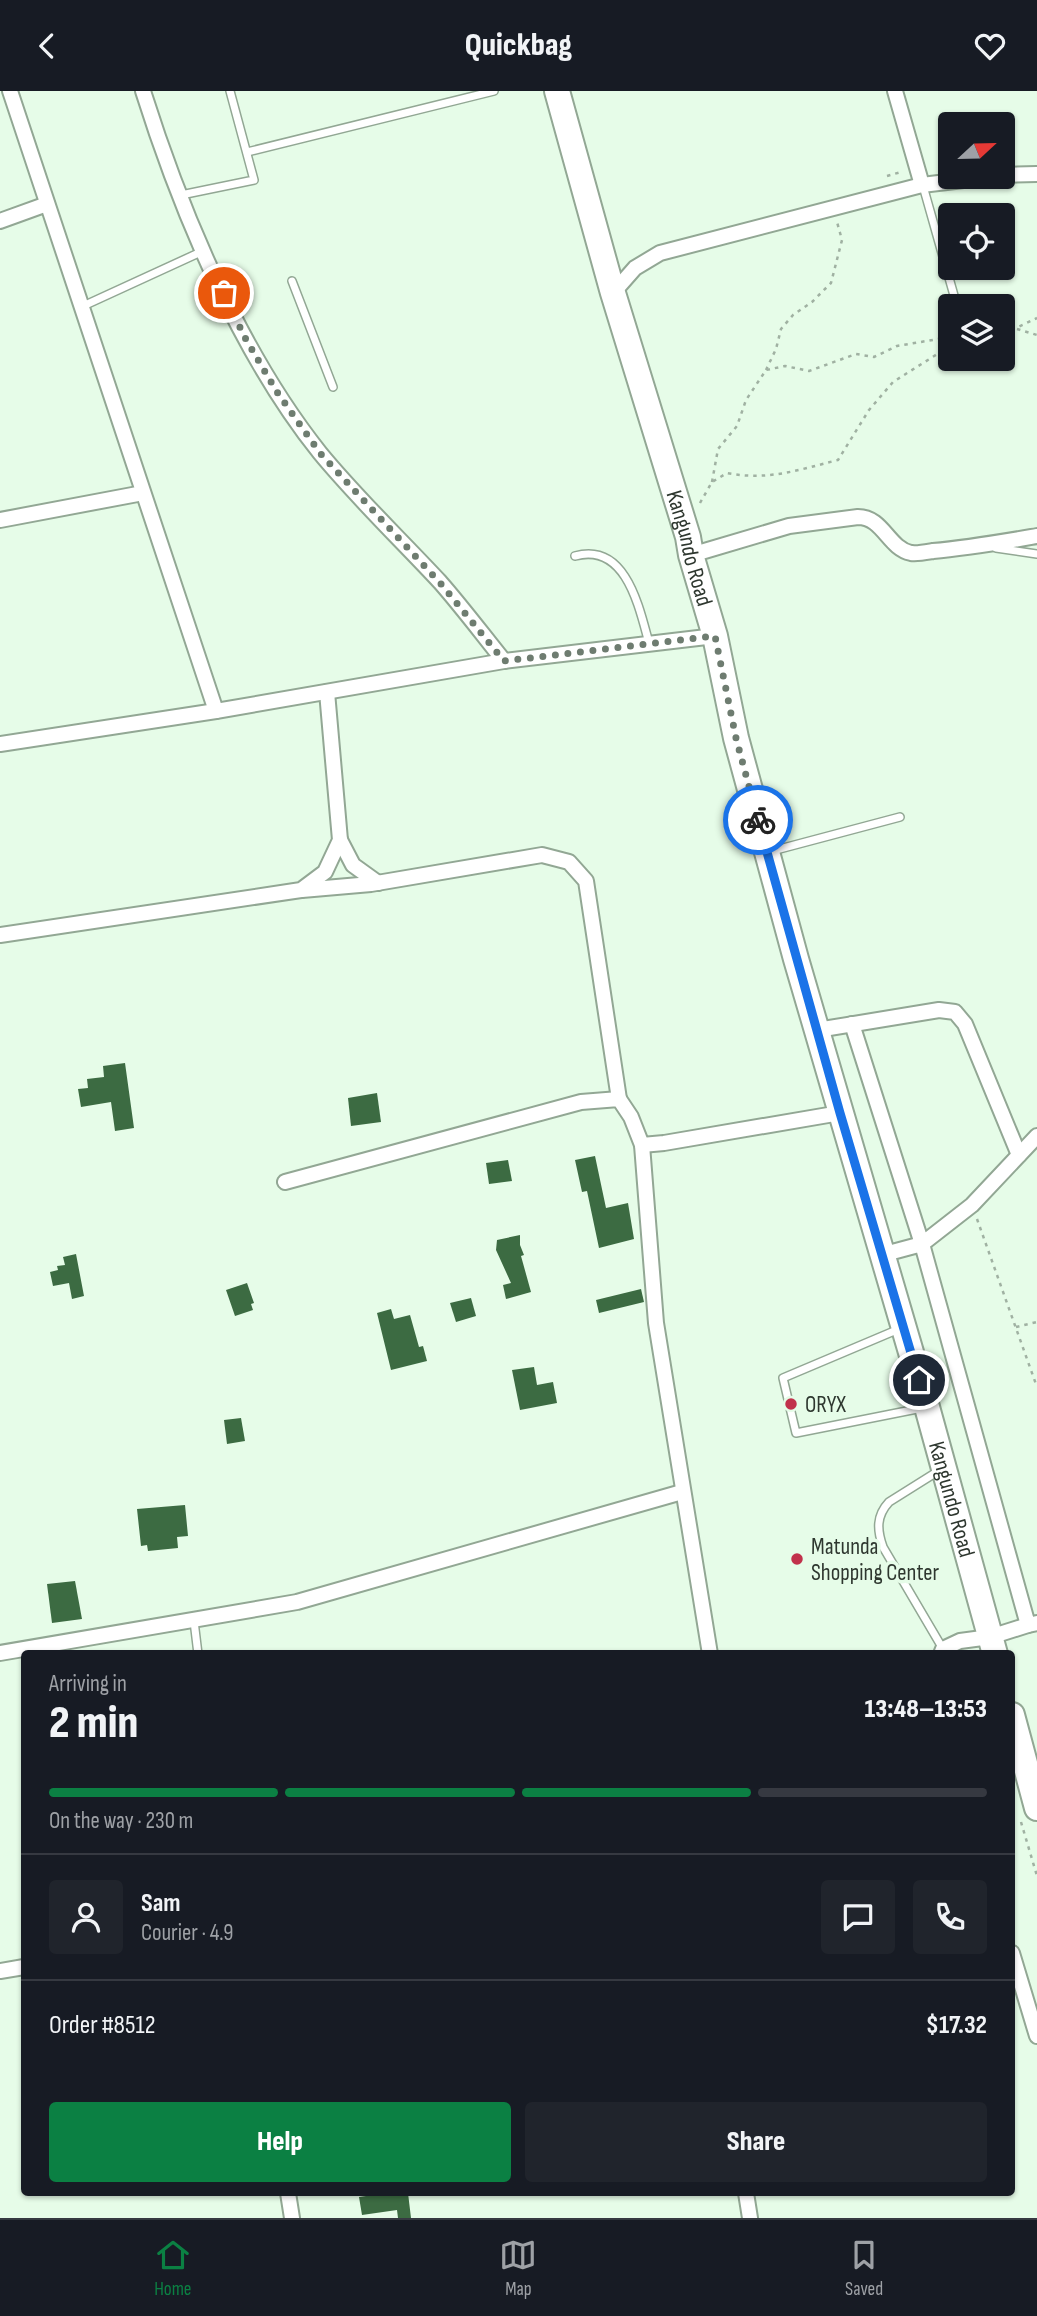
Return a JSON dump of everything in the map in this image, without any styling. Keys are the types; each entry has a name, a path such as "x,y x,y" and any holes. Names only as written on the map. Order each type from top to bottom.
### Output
{"highway":[{"name":"Kangundo Road","path":"557,91 613,293 690,546 715,636 736,738 767,852 881,1255 927,1406 992,1645"},
{"path":"1015,1740 1019,1774 1028,1811"}],"street":[{"path":"10,91 216,711"},
{"path":"143,91 158,139 204,251 244,336 277,392 320,453 442,585 504,661"},
{"path":"895,91 922,185"},
{"path":"1015,175 1037,176"},
{"path":"613,293 635,268 660,253 833,207 938,183"},
{"path":"0,221 47,204"},
{"path":"0,520 143,493"},
{"path":"690,546 789,526 858,517 867,517 874,521 897,545 912,553 981,546 1037,536"},
{"path":"0,744 216,711 504,661 715,636"},
{"path":"327,692 340,840 353,865 378,883"},
{"path":"301,890 325,872 340,840"},
{"path":"0,935 301,890 378,883 542,855 569,862 586,881 619,1099 631,1117 642,1145 656,1324 709,1650"},
{"path":"817,1030 939,1010 955,1012 965,1024 1019,1155"},
{"path":"852,1024 922,1244 1032,1624 992,1645 960,1641 944,1650"},
{"path":"285,1182 581,1102 619,1099"},
{"path":"642,1145 840,1113"},
{"path":"881,1255 922,1244 972,1205 1037,1136"},
{"path":"0,1653 297,1602 682,1492"},
{"path":"1015,1963 1037,2036"},
{"path":"0,1971 21,1968"},
{"path":"288,2196 292,2218"},
{"path":"746,2196 750,2218"}],"lane":[{"path":"181,195 254,180 230,91"},
{"path":"247,152 494,91"},
{"path":"922,185 954,294"},
{"path":"81,307 204,251"},
{"path":"292,281 333,387"},
{"path":"981,546 1037,554"},
{"path":"575,556 589,552 608,558 617,566 625,576 640,610 649,644"},
{"path":"767,852 900,817"},
{"path":"903,1328 783,1378 796,1433 927,1406"},
{"path":"941,1650 883,1547 878,1535 878,1523 882,1510 889,1502 944,1468"},
{"path":"194,1621 198,1650"}],"path":[{"path":"881,179 918,167"},
{"path":"690,546 702,499 712,482 718,449 737,426 746,400 776,349 781,329 793,315 812,302 831,283 842,240 833,207"},
{"path":"1016,328 1037,318"},
{"path":"1016,328 1037,335"},
{"path":"766,370 785,366 809,371 856,354 874,357 897,346 938,340"},
{"path":"712,482 727,473 748,477 775,476 838,460 869,410 893,383 938,354"},
{"path":"972,1205 1037,1387"},
{"path":"1016,1327 1037,1322"},
{"path":"1028,1811 1037,1876"}],"building":[{"path":"125,1063 134,1128 115,1131 111,1102 81,1107 78,1089 88,1088 87,1079 104,1077 103,1066"},
{"path":"377,1093 381,1122 351,1126 348,1098"},
{"path":"595,1156 606,1208 628,1203 634,1239 599,1248 587,1191 582,1192 575,1160"},
{"path":"508,1160 512,1181 489,1184 486,1163"},
{"path":"520,1235 524,1255 521,1256 531,1292 506,1299 503,1285 511,1283 496,1250 497,1240"},
{"path":"76,1254 84,1296 72,1299 69,1283 53,1286 50,1272 58,1270 57,1266 65,1265 63,1257"},
{"path":"247,1283 254,1303 251,1304 253,1310 235,1316 226,1290"},
{"path":"641,1289 644,1302 599,1313 596,1300"},
{"path":"471,1298 476,1316 456,1322 450,1303"},
{"path":"391,1309 394,1319 410,1315 419,1347 423,1346 427,1361 391,1370 377,1313"},
{"path":"534,1367 537,1385 553,1382 557,1403 520,1410 512,1370"},
{"path":"241,1418 245,1441 227,1444 224,1420"},
{"path":"185,1505 188,1536 177,1537 178,1548 148,1551 147,1545 141,1546 137,1509"},
{"path":"75,1581 82,1619 52,1623 47,1584"},
{"path":"408,2196 411,2218 398,2218 397,2210 362,2215 359,2197"}],"way so far":[{"path":"224,293 244,336 277,392 320,453 442,585 504,661 715,636 736,738 758,820"}],"place":[{"name":"ORYX","path":"791,1404"},
{"name":"Matunda Shopping Center","path":"797,1559"}],"route":[{"path":"758,820 840,1113 919,1380"}]}
